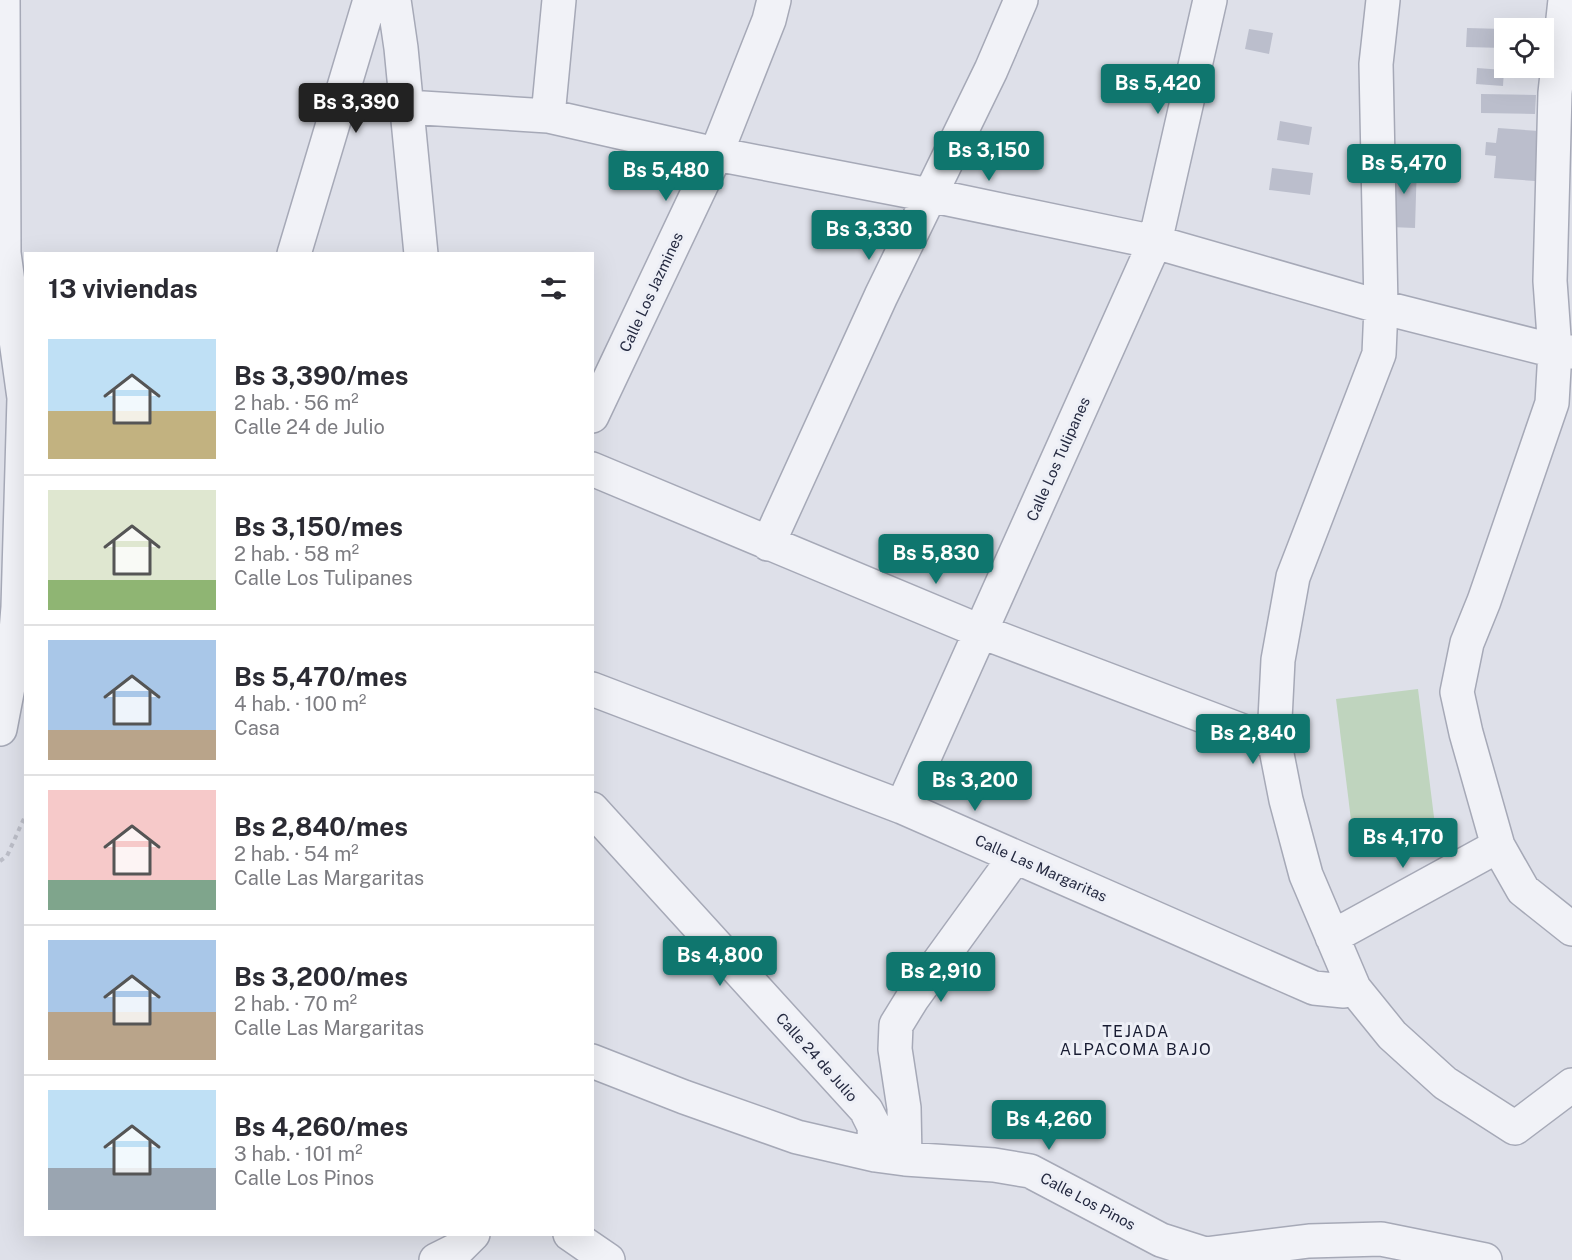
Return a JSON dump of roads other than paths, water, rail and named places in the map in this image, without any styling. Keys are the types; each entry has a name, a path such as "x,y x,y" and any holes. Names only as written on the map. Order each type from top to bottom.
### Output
{"street":[{"path":"3,0 2,259 24,393"},
{"path":"295,252 370,0"},
{"path":"394,0 402,48 420,252"},
{"path":"548,116 559,0"},
{"name":"Calle Los Jazmines","path":"594,412 716,154 769,20 774,0"},
{"path":"768,544 881,296 991,70 1021,0"},
{"name":"Calle Los Tulipanes","path":"902,807 1155,242 1210,0"},
{"path":"1383,0 1376,64 1381,307 1379,354 1293,577 1278,660 1274,739 1286,800 1306,875 1354,988 1392,1035 1445,1083 1515,1128 1572,1085"},
{"path":"1565,0 1555,93 1550,282 1564,352 1551,403 1484,601 1467,643 1457,692 1466,733 1498,846 1523,890 1572,929"},
{"path":"407,107 548,116 716,154 1155,242 1381,307 1564,352"},
{"path":"0,377 24,398"},
{"path":"0,729 22,607 24,468"},
{"path":"594,470 982,632 1264,739 1274,739"},
{"name":"Calle Las Margaritas","path":"594,690 902,807 1314,988 1344,992 1354,988"},
{"name":"Calle 24 de Julio","path":"594,811 866,1110 890,1157"},
{"path":"1332,937 1498,846"},
{"path":"890,1157 904,1108 895,1049 896,1026 912,999 1015,857"},
{"name":"Calle Los Pinos","path":"594,1061 684,1097 797,1137 890,1157 994,1165 1030,1171 1161,1240 1205,1254 1309,1241 1381,1239 1435,1255 1485,1260"},
{"path":"436,1260 458,1249 471,1236"},
{"path":"573,1236 608,1260"}],"district":[{"name":"TEJADA ALPACOMA BAJO","path":"1136,1040"}]}
